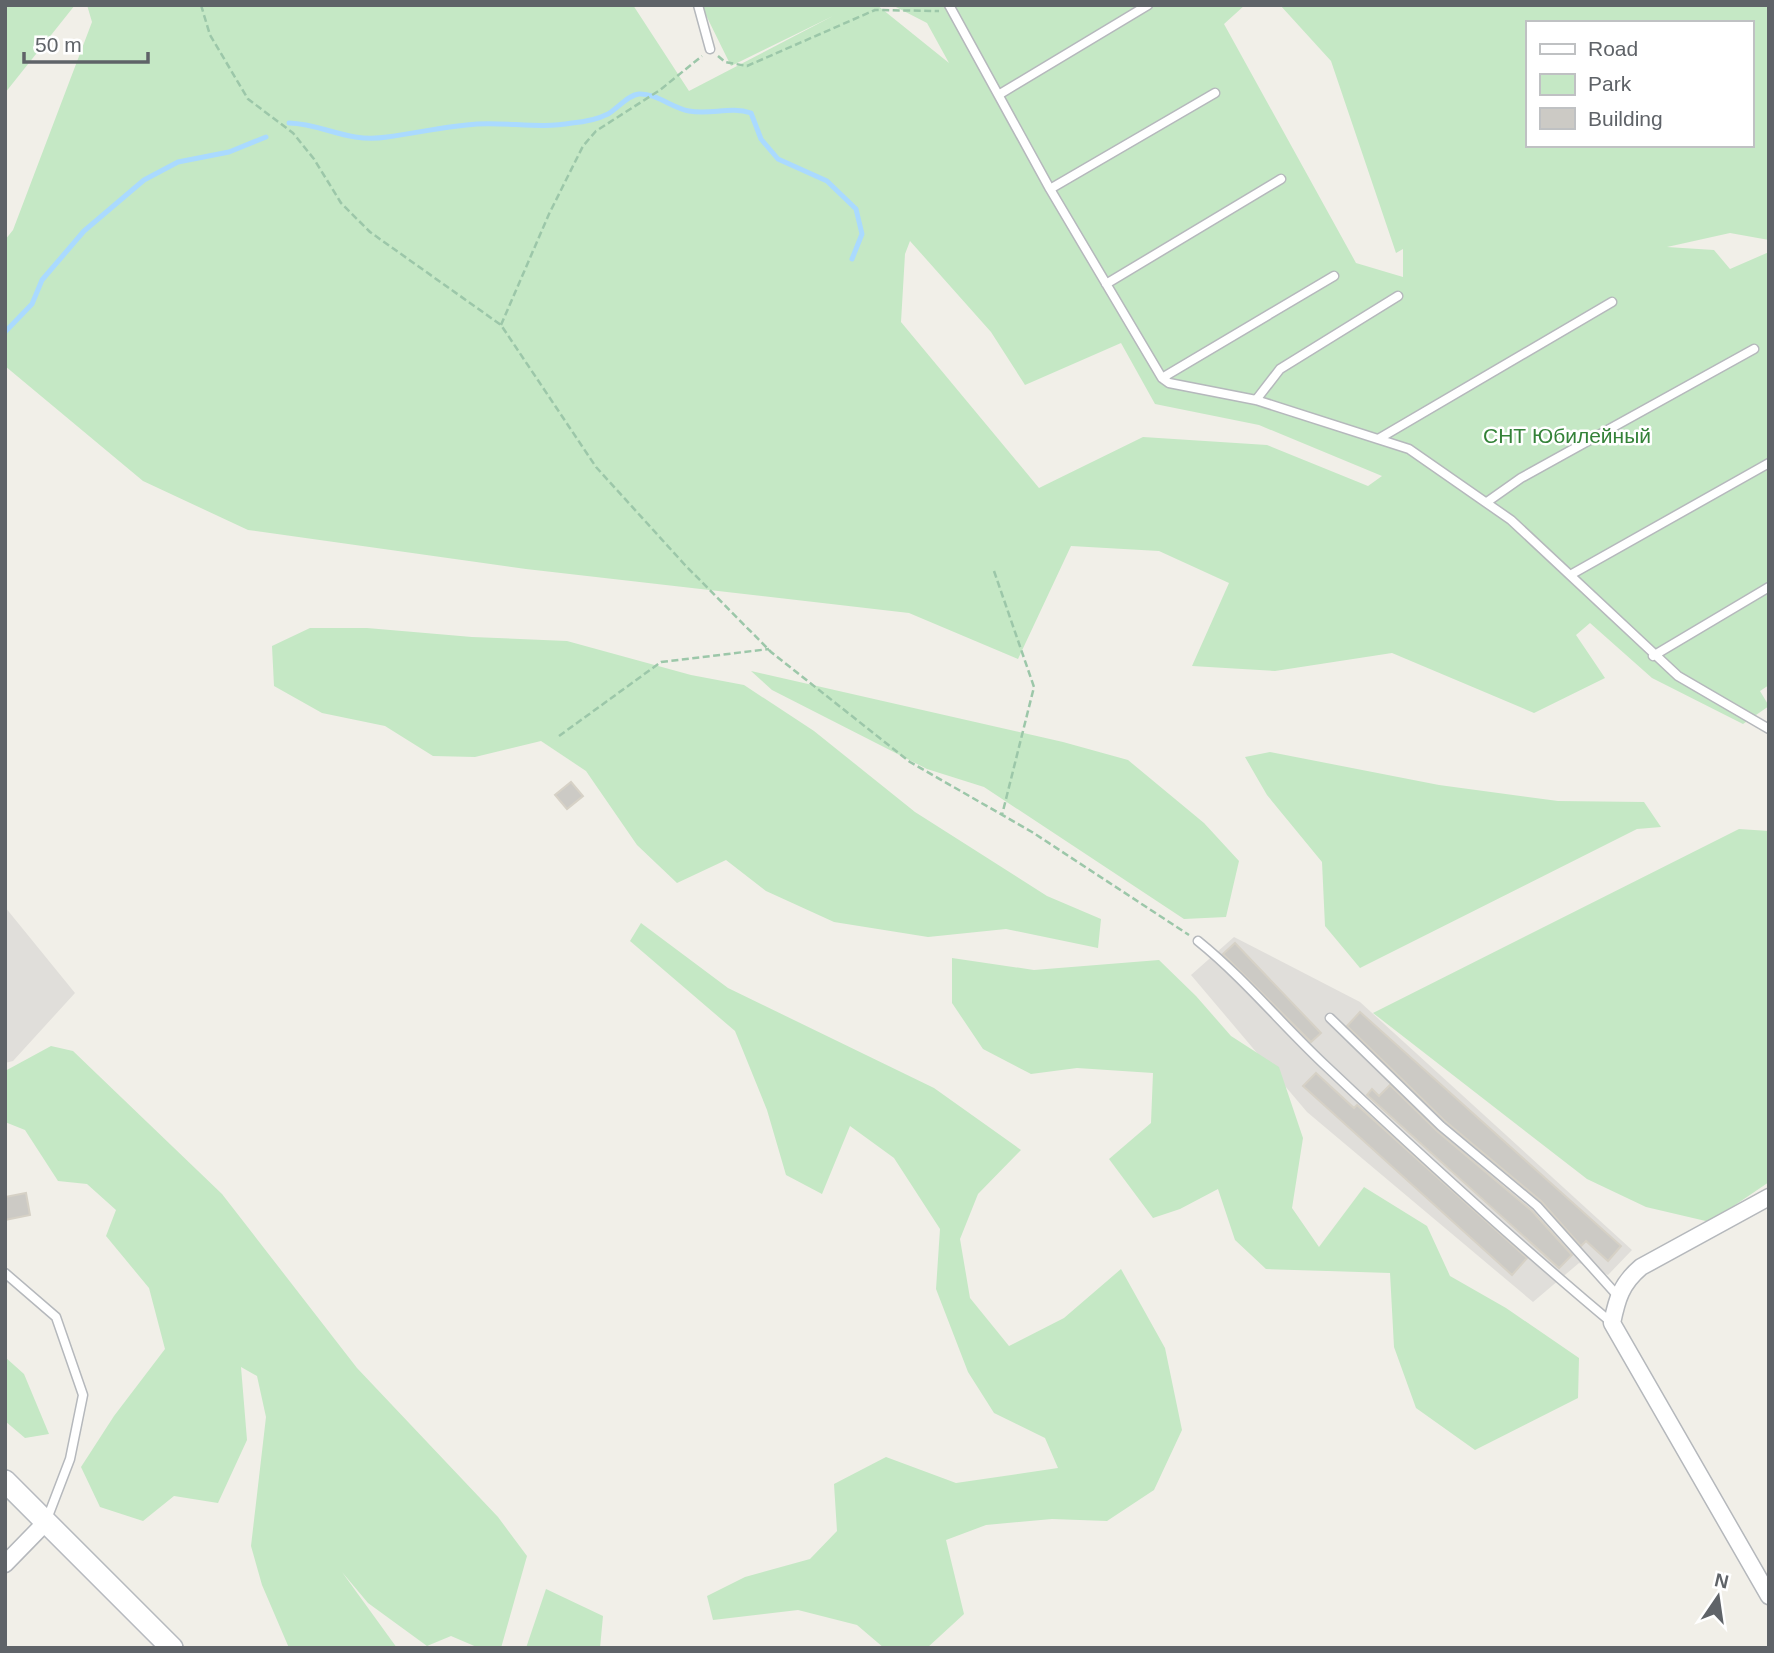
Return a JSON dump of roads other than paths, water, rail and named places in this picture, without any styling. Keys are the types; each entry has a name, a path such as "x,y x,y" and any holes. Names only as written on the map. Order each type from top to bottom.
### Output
{"main road":[{"path":"5,1481 172,1648"}],"street":[{"path":"1769,1198 1641,1267 1627,1279 1618,1295 1612,1324 1769,1596"},
{"path":"5,1564 46,1522"}],"lane":[{"path":"698,5 710,50"},
{"path":"1000,94 1148,5"},
{"path":"950,6 1050,189 1162,379 1169,383 1256,400 1409,449 1487,502 1572,574 1653,656 1678,676 1769,730"},
{"path":"1050,189 1215,93"},
{"path":"1105,284 1282,179"},
{"path":"1162,379 1334,276"},
{"path":"1256,400 1280,369 1398,296"},
{"path":"1380,438 1612,302"},
{"path":"1487,502 1521,478 1754,349"},
{"path":"1572,574 1769,463"},
{"path":"1653,656 1769,587"},
{"path":"1198,941 1228,965 1302,1044 1450,1185 1612,1324"},
{"path":"1329,1018 1441,1126 1537,1206 1618,1295"},
{"path":"5,1273 56,1317 83,1395 70,1459 46,1522"}],"waterway":[{"path":"289,123 372,138 477,124 560,125 604,116 639,94 652,96 689,111 743,111 751,113 761,139 778,159 827,181 856,209 862,234 852,259"},
{"path":"5,332 32,304 42,280 84,231 144,180 178,162 229,152 266,137"}],"park label":[{"name":"СНТ Юбилейный","path":"1567,436"}]}
